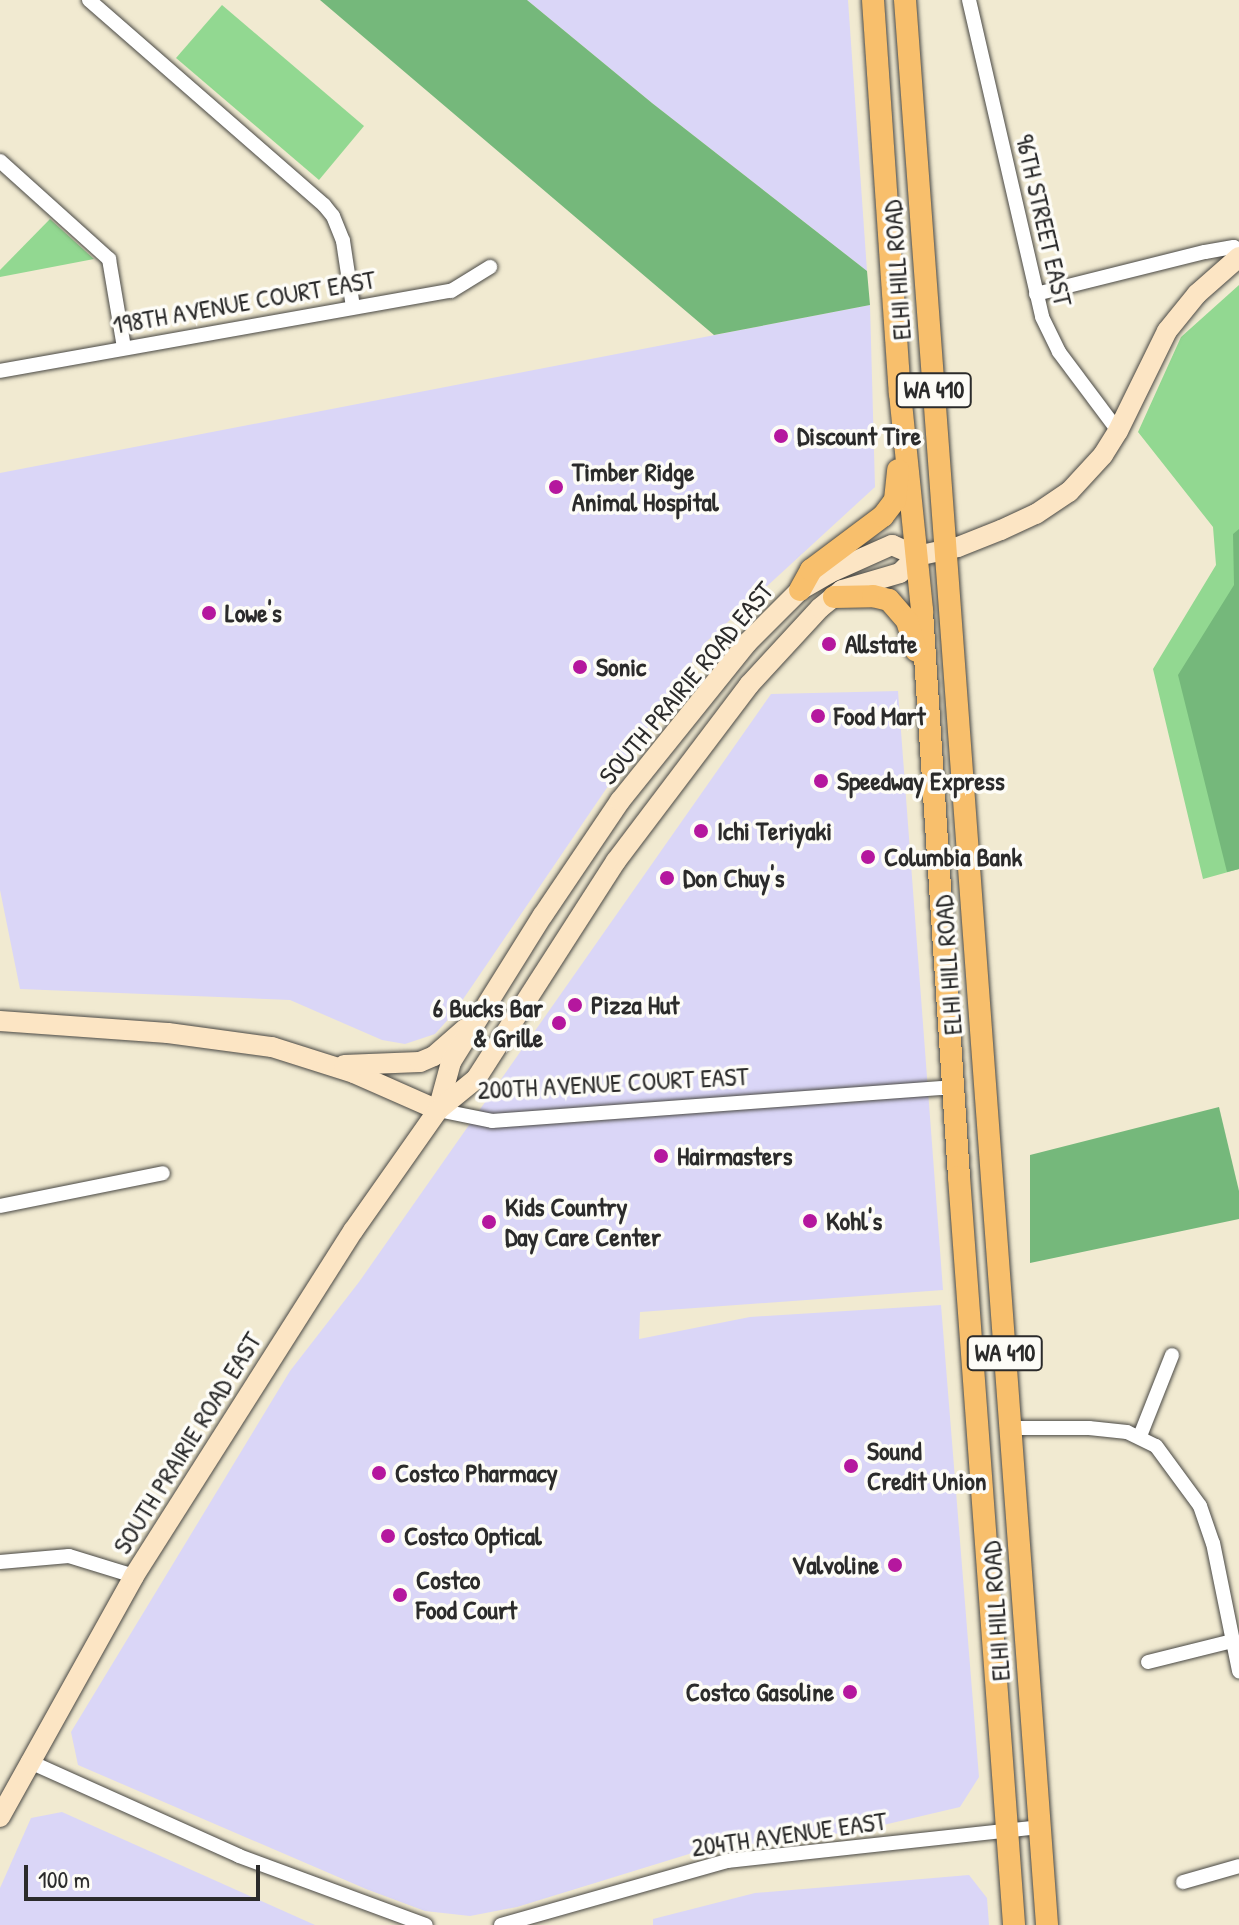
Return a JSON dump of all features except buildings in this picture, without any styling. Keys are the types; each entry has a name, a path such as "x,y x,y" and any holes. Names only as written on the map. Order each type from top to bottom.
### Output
{"main road":[{"name":"ELHI HILL ROAD","path":"873,0 900,393 917,556 1014,1925"},
{"name":"ELHI HILL ROAD","path":"905,0 1047,1925"},
{"path":"917,556 946,549 1023,521 1053,503 1084,478 1118,431 1167,331 1197,294 1239,257"},
{"path":"800,590 811,570 883,516 895,500 900,393"},
{"name":"SOUTH PRAIRIE ROAD EAST","path":"0,1817 28,1761 134,1576 353,1231 438,1110 476,1079 616,861 749,685 834,597 867,581 900,573 917,556 892,545 800,590 747,643 620,801 451,1062 438,1110"},
{"path":"834,597 873,596 889,600 907,621 916,647 929,732"},
{"path":"329,1065 420,1062 434,1056 477,1019"},
{"name":"200TH AVENUE COURT EAST","path":"0,1021 272,1047 329,1065 438,1110"}],"street":[{"path":"89,0 333,216 343,241 353,307"},
{"name":"96TH STREET EAST","path":"969,0 1042,317 1059,352 1118,431"},
{"path":"0,161 109,259 124,348"},
{"path":"1036,294 1205,252 1234,247 1239,250"},
{"name":"198TH AVENUE COURT EAST","path":"0,371 451,291 490,267"},
{"name":"200TH AVENUE COURT EAST","path":"438,1110 492,1121 954,1087"},
{"path":"0,1206 163,1173"},
{"path":"1140,1436 1172,1355"},
{"path":"1010,1428 1089,1428 1140,1436 1156,1446 1200,1506 1213,1543 1239,1671"},
{"path":"0,1562 69,1556 134,1576"},
{"path":"1148,1662 1232,1641"},
{"path":"28,1761 239,1856 426,1925"},
{"name":"204TH AVENUE EAST","path":"501,1925 727,1861 1041,1827"},
{"path":"1183,1882 1239,1866"}],"shaded area":[{"path":"527,0 848,0 867,271 652,103"},
{"path":"870,305 875,487 706,642 453,1014 435,1034 405,1044 382,1040 290,1000 20,989 0,890 0,473"},
{"path":"898,691 943,1290 640,1312 639,1339 750,1317 941,1305 979,1777 960,1807 858,1831 702,1850 517,1907 470,1916 425,1911 366,1889 78,1765 71,1732 290,1371 359,1282 771,694"},
{"path":"62,1812 315,1925 0,1925 0,1888 31,1818"},
{"path":"969,1875 987,1898 989,1925 653,1925 653,1919 755,1893"}],"green space":[{"path":"320,0 527,0 652,103 867,271 870,305 714,335"},
{"path":"222,5 364,126 319,180 176,58"},
{"path":"50,219 94,259 0,277 0,270"},
{"path":"1239,285 1239,869 1203,879 1153,669 1216,565 1213,527 1138,432 1181,337"},
{"path":"1239,529 1239,869 1227,872 1178,675 1234,585 1233,534"},
{"path":"1219,1107 1239,1191 1239,1219 1030,1263 1030,1155"}],"place":[{"name":"Discount Tire","path":"781,436"},
{"name":"Timber Ridge Animal Hospital","path":"556,487"},
{"name":"Lowe's","path":"209,613"},
{"name":"Allstate","path":"829,644"},
{"name":"Sonic","path":"580,667"},
{"name":"Food Mart","path":"818,716"},
{"name":"Speedway Express","path":"821,781"},
{"name":"Ichi Teriyaki","path":"701,831"},
{"name":"Columbia Bank","path":"868,857"},
{"name":"Don Chuy's","path":"667,878"},
{"name":"Pizza Hut","path":"575,1005"},
{"name":"6 Bucks Bar & Grille","path":"559,1023"},
{"name":"Hairmasters","path":"661,1156"},
{"name":"Kohl's","path":"810,1221"},
{"name":"Kids Country Day Care Center","path":"489,1222"},
{"name":"Sound Credit Union","path":"851,1466"},
{"name":"Costco Pharmacy","path":"379,1473"},
{"name":"Costco Optical","path":"388,1536"},
{"name":"Valvoline","path":"895,1565"},
{"name":"Costco Food Court","path":"400,1595"},
{"name":"Costco Gasoline","path":"850,1692"}]}
